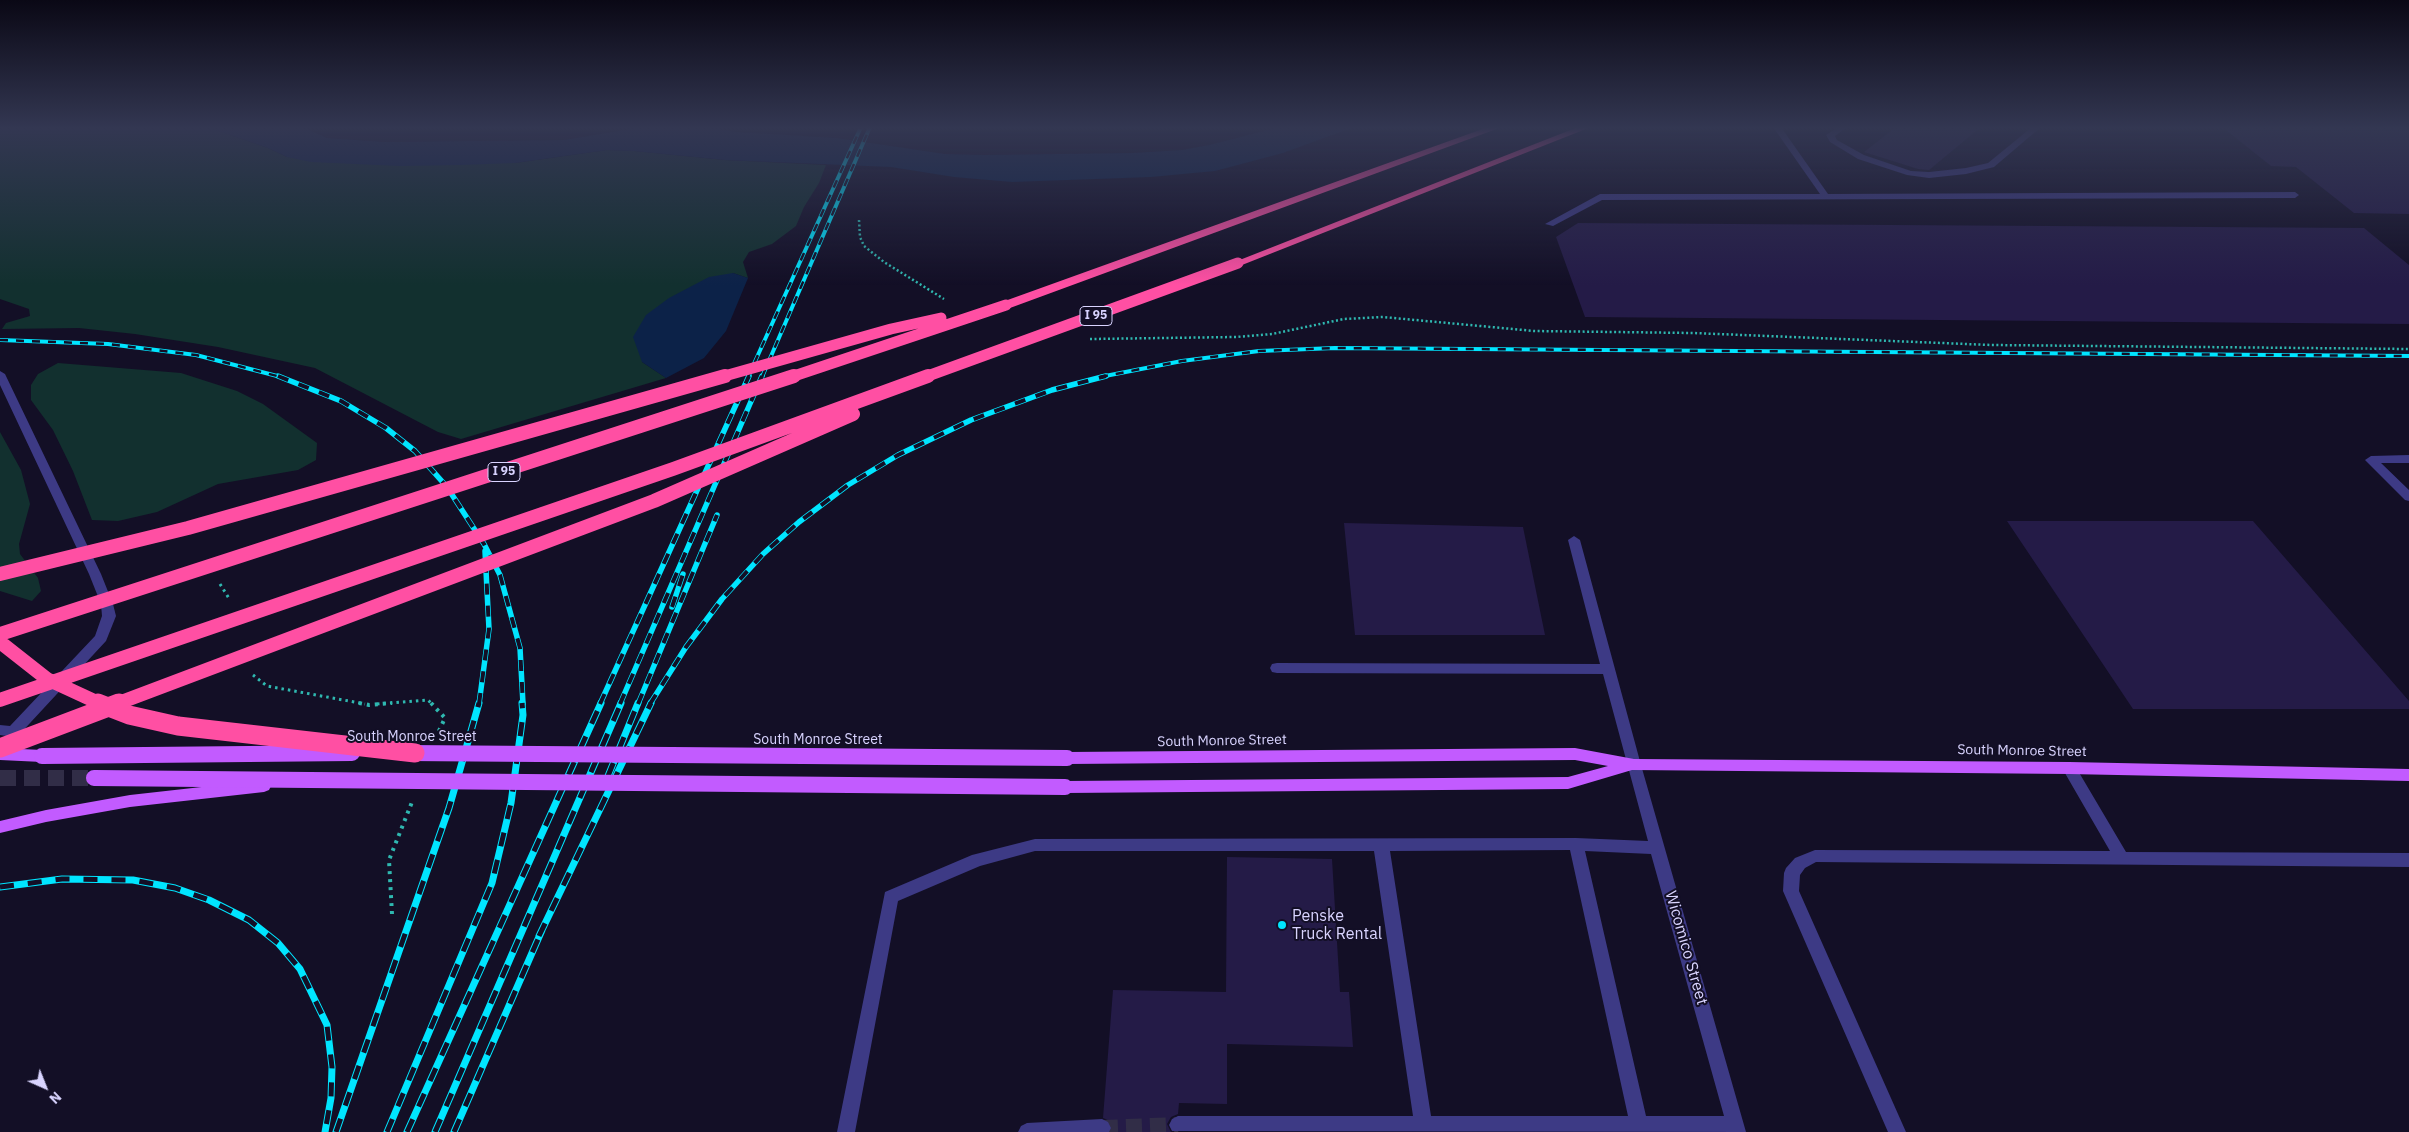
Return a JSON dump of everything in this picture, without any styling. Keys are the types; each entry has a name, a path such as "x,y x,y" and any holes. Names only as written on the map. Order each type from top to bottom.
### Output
{"highway":[{"name":"I 95","path":"0,634 663,420 1006,305 1351,180"},
{"name":"I 95","path":"0,700 455,546 954,368 1238,263 1451,180"},
{"path":"0,574 188,528 891,329 1006,305"},
{"path":"0,747 654,501 954,368"},
{"path":"0,642 47,679 90,700 129,714 178,726 414,753"},
{"path":"0,747 7,731"}],"main road":[{"name":"South Monroe Street","path":"0,754 414,753 1067,758 1575,754 1634,765 2070,768 2409,774"},
{"name":"South Monroe Street","path":"94,778 1065,787 1568,783 1634,765"},
{"path":"0,827 46,816 130,801 331,779"}],"street":[{"path":"1814,180 1825,195"},
{"path":"1550,224 1600,197 2295,195"},
{"path":"0,374 95,574 107,604 109,616 101,638 7,731"},
{"path":"2409,460 2371,460 2409,497"},
{"name":"Wicomico Street","path":"1574,540 1634,765 1736,1128"},
{"path":"1277,668 1608,669"},
{"path":"2070,768 2122,858"},
{"path":"846,1132 891,897 977,860 1034,844 1576,844 1657,848"},
{"path":"1381,844 1423,1125"},
{"path":"1576,844 1639,1125"},
{"path":"1897,1132 1791,891 1792,873 1800,864 1815,856 2409,860"},
{"path":"1178,1125 1639,1125 1736,1128"},
{"path":"1027,1132 1102,1128"}],"path":[{"path":"859,220 860,236 864,246 884,262 949,301"},
{"path":"1087,339 1236,337 1272,334 1344,318 1383,317 1534,331 1693,333 1991,345 2409,349"},
{"path":"215,577 233,607"},
{"path":"251,672 268,686 369,705 428,700 444,718 438,736"},
{"path":"392,914 389,860 413,798"}],"green space":[{"path":"0,180 820,180 804,207 796,226 772,244 749,252 743,262 748,278 733,273 642,362 666,378 461,439 438,432 315,368 218,347 135,334 79,328 2,329 6,323 30,316 29,309 0,299"},
{"path":"58,363 181,373 237,391 263,404 317,443 316,460 298,470 218,484 157,512 118,521 92,520 73,471 53,430 31,400 31,385 38,374"},
{"path":"0,432 21,470 30,504 19,544 20,554 38,578 41,591 32,601 0,591"}],"water":[{"path":"987,180 1072,180 1012,182"},
{"path":"733,273 748,278 726,331 704,358 666,378 642,362 633,337 646,315 669,298 709,277"}],"building":[{"path":"2312,180 2409,180 2409,214 2354,213"},
{"path":"1578,223 2364,228 2409,265 2409,324 1585,317 1556,237"},
{"path":"2007,521 2253,521 2409,701 2409,709 2133,709"},
{"path":"1344,523 1523,527 1545,635 1355,635"},
{"path":"1227,857 1332,859 1340,992 1349,992 1353,1047 1227,1044 1227,1104 1179,1103 1178,1114 1171,1117 1167,1124 1171,1132 1111,1132 1113,1127 1110,1121 1103,1118 1113,990 1226,992"}],"tunnel":[{"path":"0,778 94,778"},
{"path":"1102,1128 1178,1125"}],"railway":[{"path":"748,377 837,180"},
{"path":"762,377 847,180"},
{"path":"0,340 108,344 196,355 280,377"},
{"path":"1100,377 1182,361 1259,351 1335,348 2409,356"},
{"path":"600,704 749,376"},
{"path":"620,704 762,376"},
{"path":"650,704 686,647 722,599 763,554 799,522 848,485 898,455 971,420 1052,390 1106,376"},
{"path":"280,377 341,401 386,428 415,451 447,487 484,544 500,575 520,648 523,704"},
{"path":"638,704 717,515"},
{"path":"479,704 489,629 485,551"},
{"path":"672,607 683,574"},
{"path":"336,1132 449,808 479,703"},
{"path":"387,1132 492,883 511,803 523,715 522,703"},
{"path":"407,1132 601,703"},
{"path":"435,1132 621,703"},
{"path":"608,776 638,703"},
{"path":"539,936 651,703"},
{"path":"0,887 62,879 133,880 175,888 209,900 249,920 278,943 300,969 327,1025 332,1067 331,1098 325,1132"},
{"path":"454,1132 542,930"}],"place":[{"name":"Penske Truck Rental","path":"1282,925"}]}
